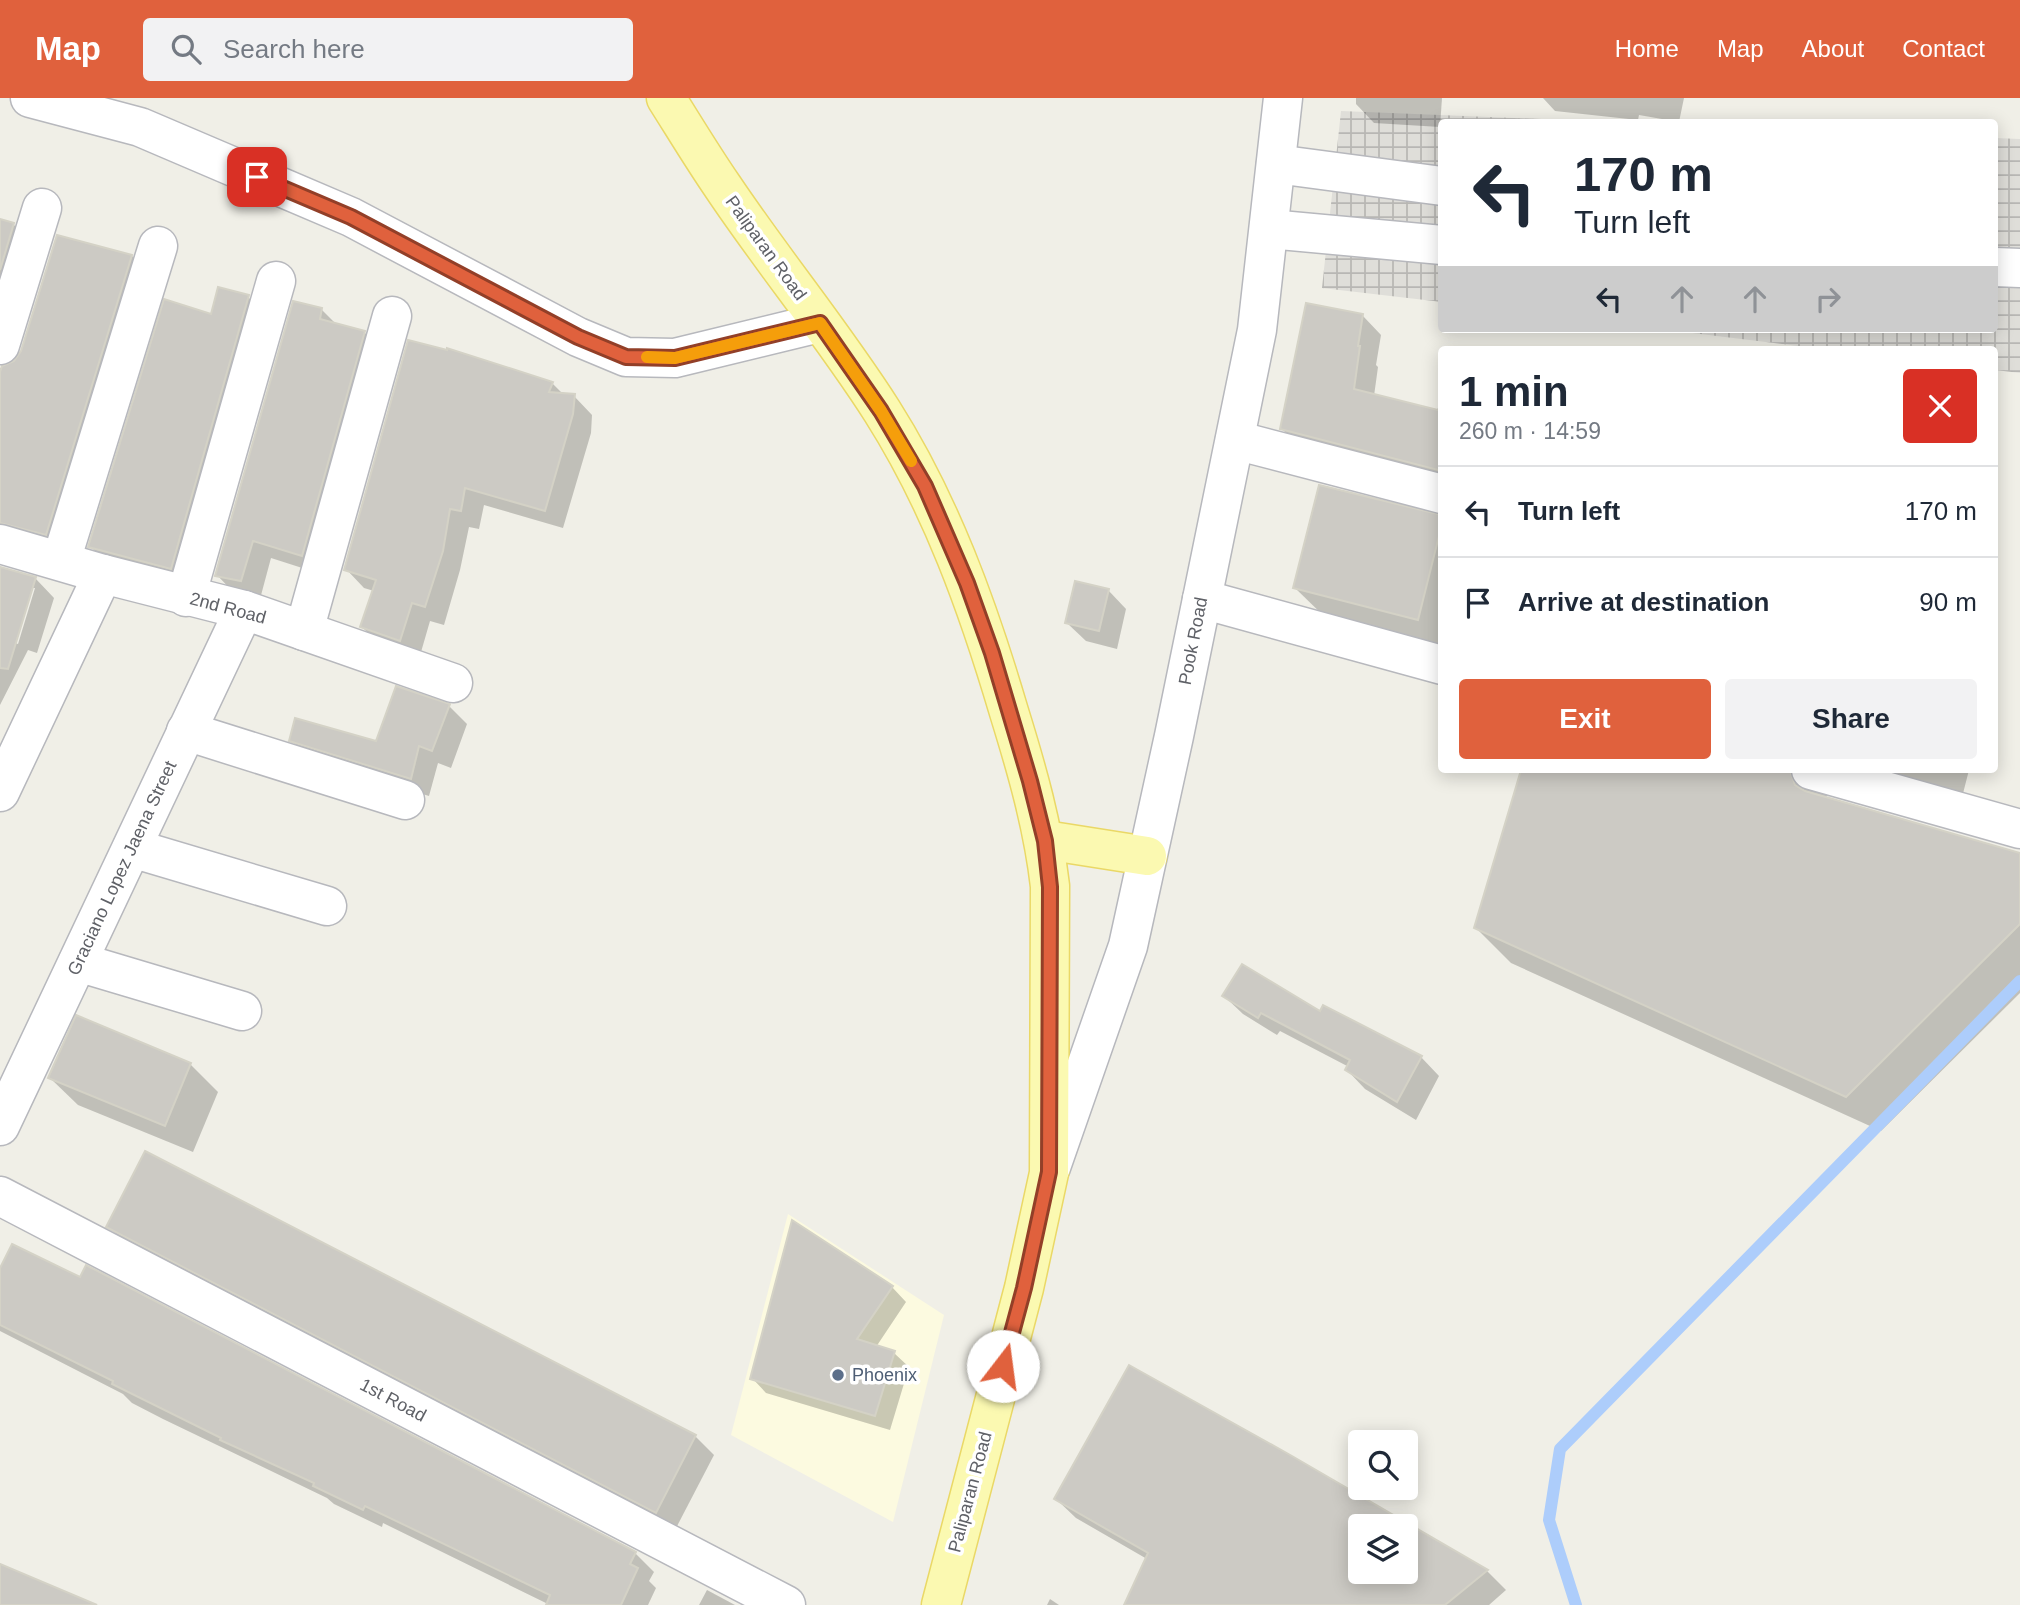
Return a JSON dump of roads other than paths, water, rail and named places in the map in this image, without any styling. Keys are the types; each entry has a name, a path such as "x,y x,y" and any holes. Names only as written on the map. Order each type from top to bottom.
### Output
{"main road":[{"name":"Paliparan Road","path":"666,98 722,186 881,411 925,486 967,583 992,653 1045,841 1050,887 1049,1172 1024,1288 941,1605"},
{"path":"1045,841 1147,856"}],"street":[{"path":"30,98 140,127 351,217 578,337 626,357 675,358 820,323"},
{"name":"Pook Road","path":"1049,1172 1128,946 1257,330 1283,98"},
{"path":"1276,164 1438,185"},
{"path":"0,345 42,208"},
{"path":"1269,229 1438,245"},
{"path":"61,561 158,246"},
{"path":"1998,267 2020,268"},
{"path":"186,597 276,281"},
{"path":"304,631 392,316"},
{"path":"1235,440 1438,493"},
{"name":"2nd Road","path":"0,544 186,597 244,610 453,683"},
{"path":"0,792 103,574"},
{"path":"1202,599 1438,664"},
{"name":"Graciano Lopez Jaena Street","path":"0,1126 244,610"},
{"path":"186,731 405,800"},
{"path":"1822,773 2020,829"},
{"path":"132,848 327,906"},
{"path":"78,962 242,1012"},
{"name":"1st Road","path":"0,1196 786,1605"}],"waterway":[{"path":"1576,1605 1549,1520 1560,1449 2020,981"}],"place":[{"name":"Phoenix","path":"838,1375"}]}
